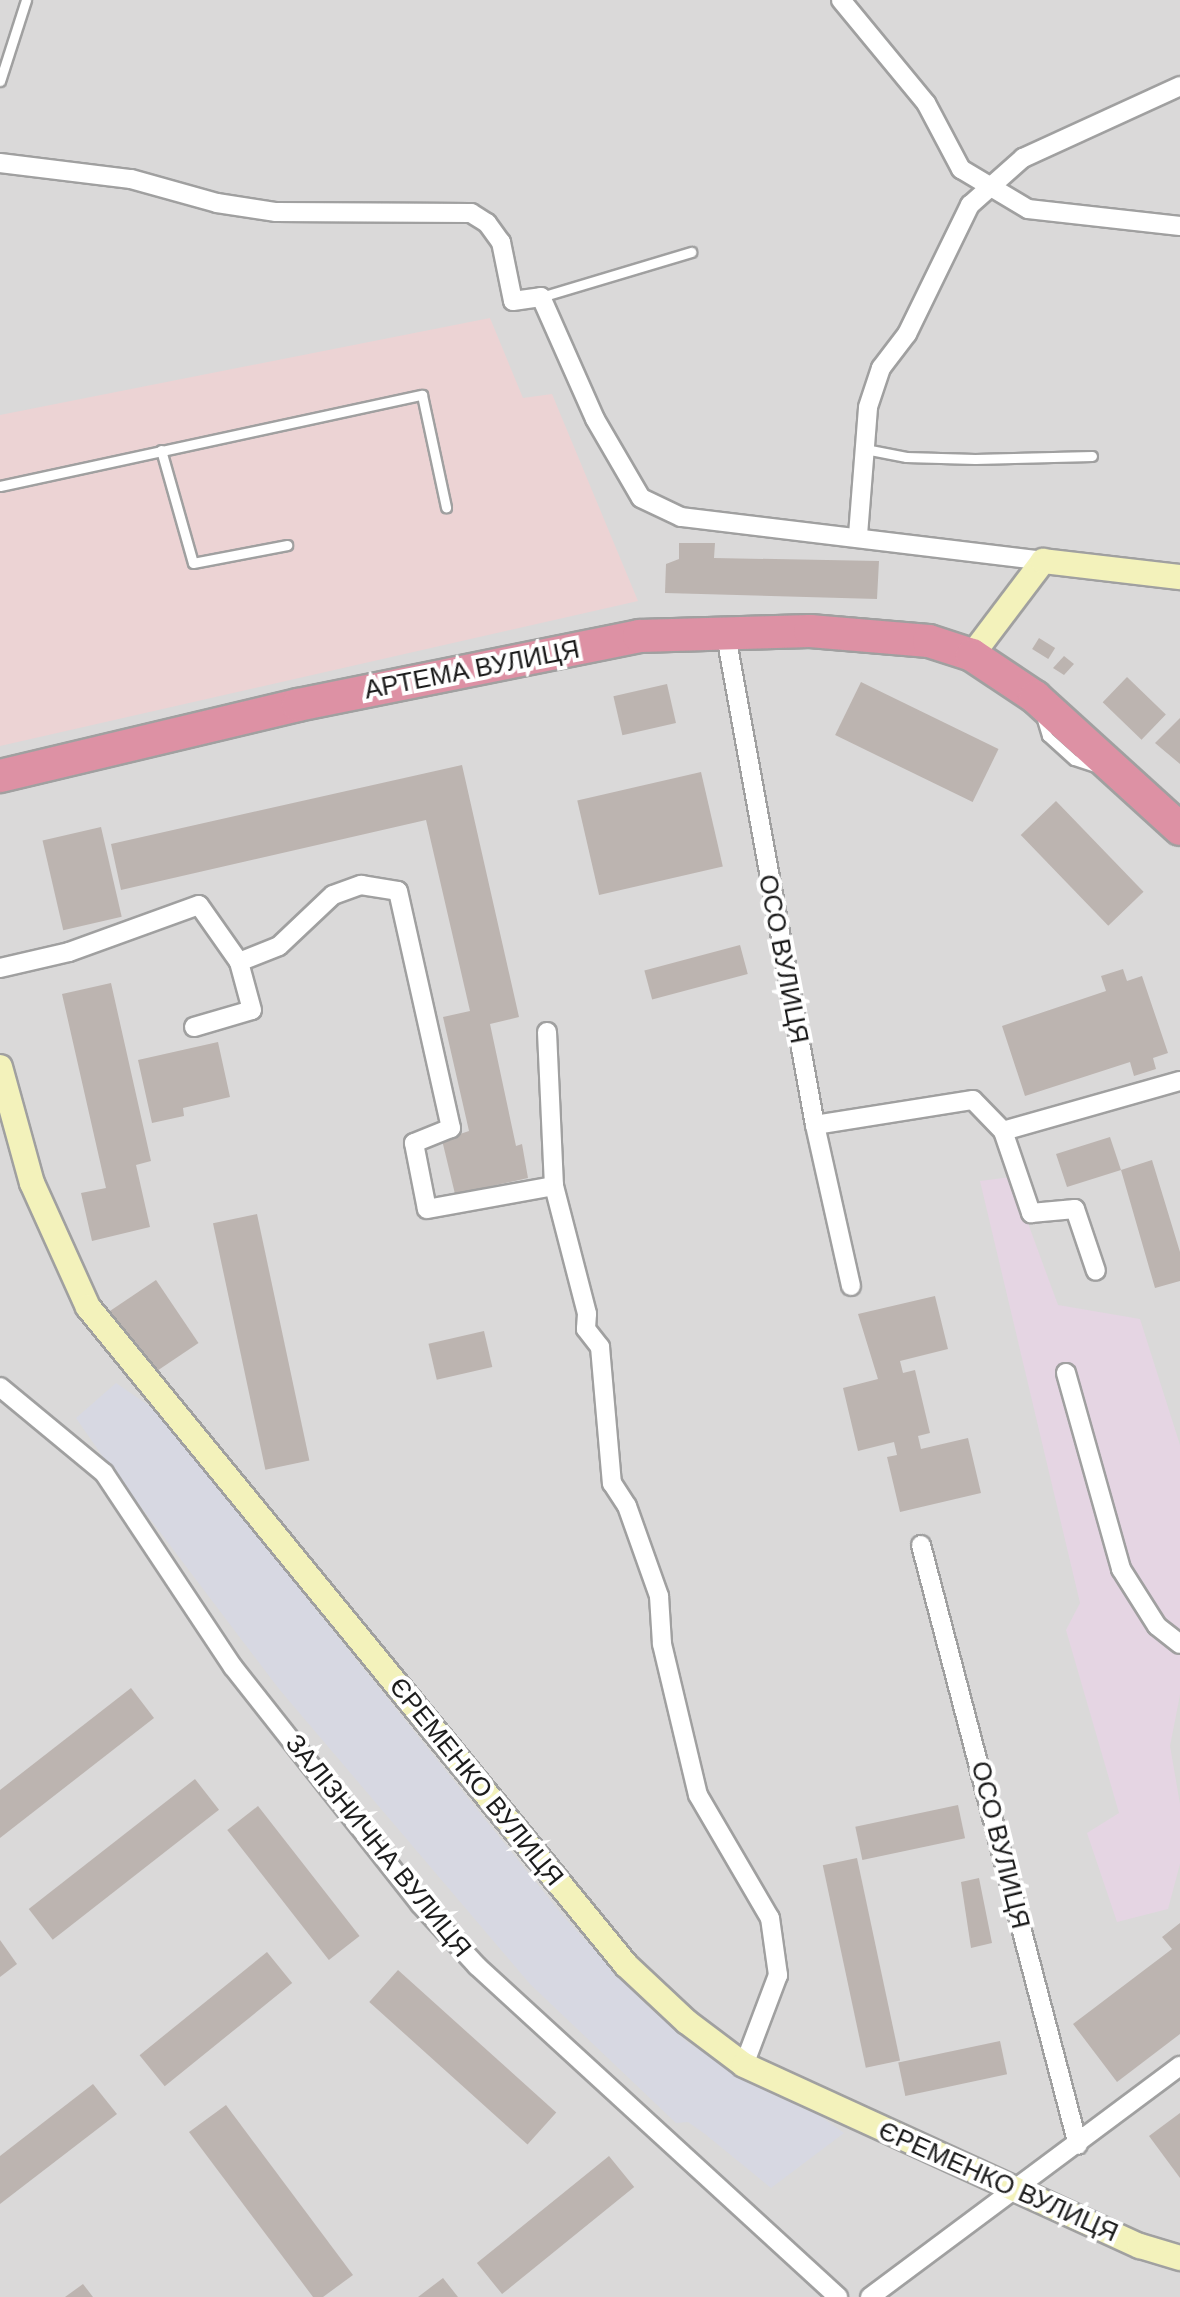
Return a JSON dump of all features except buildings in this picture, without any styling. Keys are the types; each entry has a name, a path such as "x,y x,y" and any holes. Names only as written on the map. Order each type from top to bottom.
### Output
{"highway":[{"name":"АРТЕМА ВУЛИЦЯ","path":"0,776 283,709 639,636 725,630 868,634 962,651"},
{"path":"962,651 1035,697 1178,826"}],"street":[{"path":"841,0 926,103 961,169 1028,209 1180,226"},
{"path":"858,535 868,407 881,368 907,334 970,205 1023,158 1180,86"},
{"path":"0,163 131,179 217,203 276,212 471,213 487,223 501,242 513,301 541,297 595,419 641,498 681,517 858,535 1180,577"},
{"path":"962,651 1043,561"},
{"name":"ОСО ВУЛИЦЯ","path":"725,630 815,1125 851,1286"},
{"path":"239,962 279,946 333,895 361,885 398,891 451,1128 414,1143 427,1209 554,1186"},
{"path":"0,968 69,952 199,905 239,962 252,1010 194,1027"},
{"path":"547,1032 554,1186 587,1314 586,1329 600,1347 612,1483 627,1506 659,1596 662,1644 698,1795 770,1918 778,1975 744,2065"},
{"name":"ЄРЕМЕНКО ВУЛИЦЯ","path":"0,1067 32,1183 88,1307 626,1965 687,2022 744,2065 1019,2188 1140,2246 1180,2258"},
{"path":"1003,1131 1180,1081"},
{"path":"815,1125 973,1100 1003,1131 1031,1213 1075,1209 1096,1271"},
{"path":"1066,1373 1121,1569 1157,1626 1180,1644"},
{"name":"ЗАЛІЗНИЧНА ВУЛИЦЯ","path":"0,1387 104,1473 233,1667 439,1925 477,1966 838,2297"},
{"name":"ОСО ВУЛИЦЯ","path":"921,1545 1078,2145"},
{"path":"870,2297 1078,2145 1180,2066"}],"lane":[{"path":"0,81 26,0"},
{"path":"541,297 691,252"},
{"path":"0,486 422,395 446,507"},
{"path":"865,449 920,458 1092,456"},
{"path":"161,450 193,563 287,545"}],"shaded area":[{"path":"0,0 1180,0 1180,2297 0,2297"},
{"path":"490,318 523,398 552,394 638,601 0,746 0,415"},
{"path":"1011,1177 1058,1305 1140,1319 1180,1445 1180,1695 1170,1746 1180,1804 1180,1864 1168,1909 1117,1922 1087,1833 1119,1813 1066,1630 1080,1603 980,1181"},
{"path":"116,1383 154,1409 564,1917 641,2000 686,2041 751,2084 820,2116 844,2133 771,2188 688,2122 676,2123 530,1984 279,1689 76,1418"}]}
